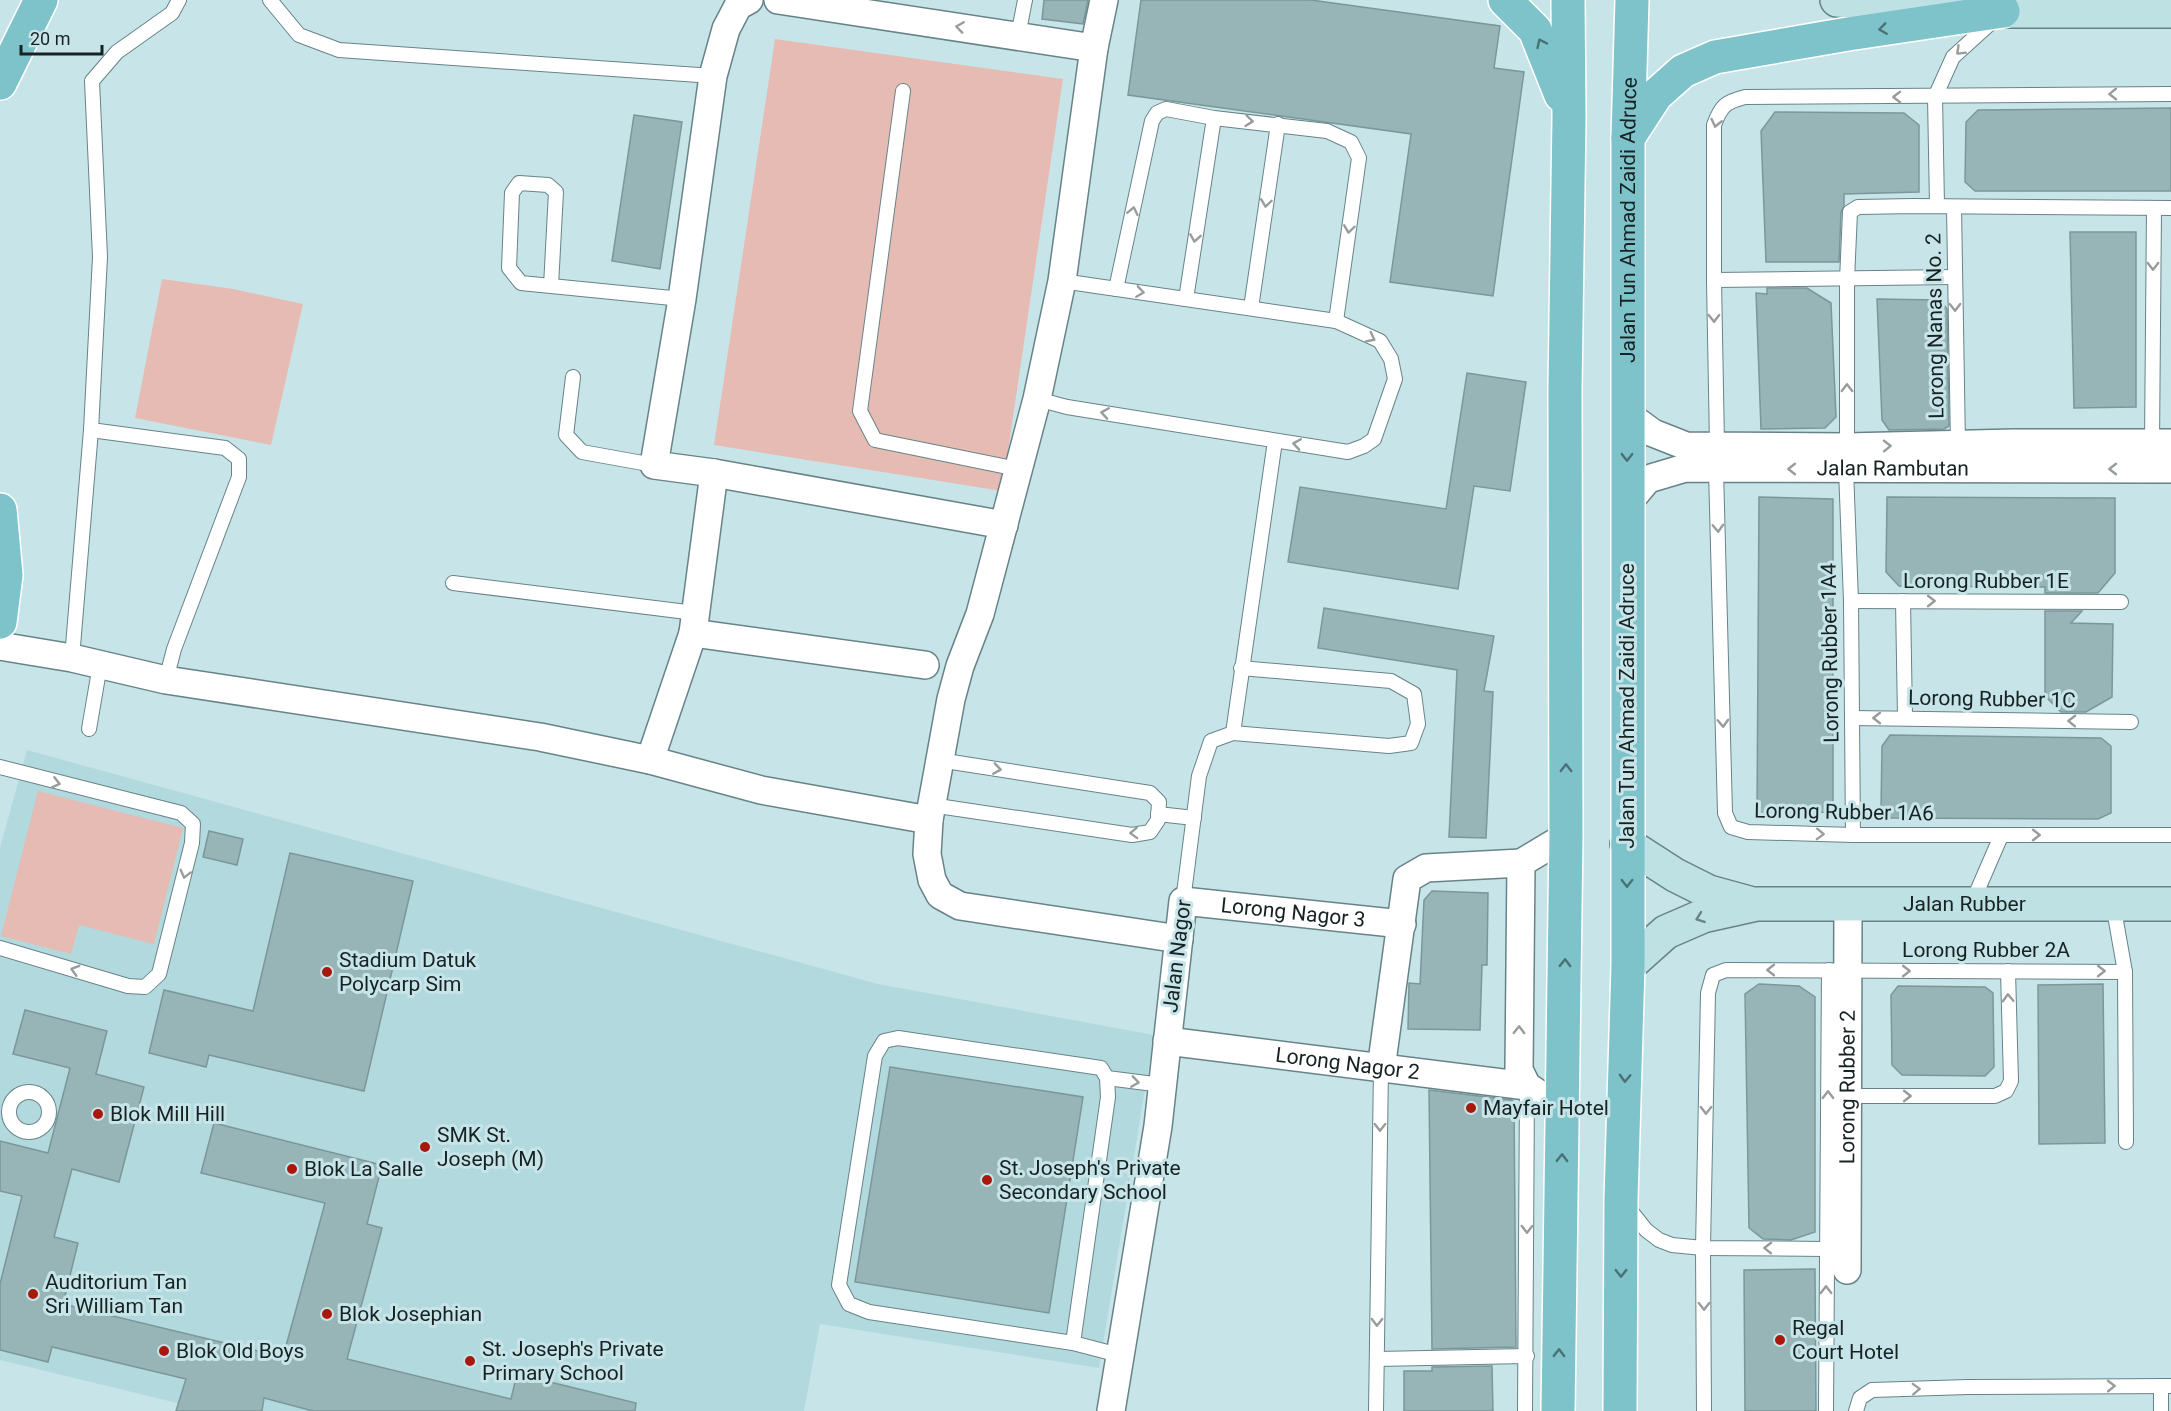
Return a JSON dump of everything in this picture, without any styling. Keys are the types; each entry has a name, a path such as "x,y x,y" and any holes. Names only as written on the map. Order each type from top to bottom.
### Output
{"main road":[{"path":"0,83 41,0"},
{"path":"1505,0 1535,30 1569,117"},
{"path":"1558,1411 1566,836 1565,389 1569,117 1568,0"},
{"name":"Jalan Tun Ahmad Zaidi Adruce","path":"1620,1411 1621,1199 1628,966 1628,138 1632,0"},
{"path":"1837,0 2003,11"},
{"path":"1628,138 1656,95 1683,71 1715,57 1848,33 2054,5 2171,11"},
{"path":"0,510 6,575 0,622"},
{"name":"Jalan Rubber","path":"1627,844 1675,875 1708,892 1757,904"},
{"name":"Jalan Rubber","path":"1628,966 1666,932 1703,916 1757,904 2171,904"}],"street":[{"path":"749,0 738,6 726,29 713,76 682,299 654,465 714,473 1004,525"},
{"path":"778,0 1094,48"},
{"path":"1104,0 1094,48 1062,281 1038,399 1017,469 980,614 960,666 951,699 930,812 927,854 932,880 940,895 960,906 1179,939"},
{"name":"Jalan Rambutan","path":"1627,414 1653,433 1716,457 1846,458 2171,469"},
{"name":"Jalan Rambutan","path":"1846,458 1958,445 2162,443"},
{"name":"Jalan Rambutan","path":"1627,504 1648,479 1716,457"},
{"path":"650,760 694,623 714,473"},
{"path":"694,623 924,665"},
{"path":"0,646 72,658 166,680 540,736 650,760 761,790 930,812"},
{"path":"1381,1069 1407,879 1426,868 1521,863 1566,836"},
{"path":"1521,863 1519,1070 1527,1086 1563,1110"},
{"name":"Jalan Nagor","path":"1111,1411 1158,1126 1184,901"},
{"name":"Lorong Nagor 3","path":"1184,901 1402,924"},
{"name":"Lorong Rubber 2","path":"1847,1270 1848,1096 1838,971 1848,904"},
{"name":"Lorong Nagor 2","path":"1167,1041 1527,1086"}],"lane":[{"path":"72,658 91,430 100,257 92,81 117,52 172,13 179,0"},
{"path":"270,0 299,35 339,50 713,76"},
{"path":"1018,36 1025,0"},
{"name":"Lorong Nanas No. 2","path":"1937,206 1935,97 1953,57 2003,11"},
{"path":"903,91 860,411 876,440 1017,469"},
{"name":"Lorong Rubber 1A6","path":"2171,94 1745,97 1731,100 1720,109 1714,125 1716,457 1725,813 1731,826 1748,832 1853,835 2171,835"},
{"path":"1116,289 1152,121 1156,113 1166,109 1214,118 1278,124 1326,131 1351,142 1359,159 1336,321"},
{"path":"1186,299 1214,118"},
{"path":"1251,308 1278,124"},
{"path":"551,286 556,192 548,185 519,183 512,193 509,268 521,283 551,286 682,299"},
{"path":"1937,206 2171,208"},
{"name":"Lorong Rubber 1A4","path":"1853,835 1851,602 1846,458 1847,280 1850,212 1858,207 1937,206"},
{"name":"Lorong Nanas No. 2","path":"1954,207 1958,445"},
{"path":"2154,208 2162,443"},
{"path":"1714,280 1954,277"},
{"path":"1038,399 1068,407 1348,452 1374,439 1395,378 1391,359 1380,341 1336,321 1062,281"},
{"path":"573,377 566,435 582,452 654,465"},
{"path":"91,430 225,448 239,459 239,477 174,649 166,680"},
{"path":"1241,668 1391,681 1414,694 1418,723 1411,744 1389,746 1233,733 1241,668 1275,441"},
{"path":"453,583 694,623"},
{"path":"1903,601 1905,718"},
{"name":"Lorong Rubber 1E","path":"1851,602 2121,602"},
{"path":"89,729 100,665"},
{"name":"Lorong Rubber 1C","path":"1852,718 2130,722"},
{"name":"Jalan Nagor","path":"1184,901 1199,776 1211,741 1233,733"},
{"path":"930,812 1132,835 1150,832 1158,820 1160,802 1150,793 939,760"},
{"path":"0,767 181,813 193,824 190,853 159,974 145,987 128,986 0,948"},
{"path":"1158,814 1194,818"},
{"path":"1972,903 2001,836"},
{"path":"2113,904 2125,972 2126,1142"},
{"name":"Lorong Rubber 2A","path":"1703,1248 1708,993 1713,975 1726,970 2125,972"},
{"path":"1826,1411 1827,1249 1838,971"},
{"path":"1848,1096 1995,1096 2006,1091 2011,1081 2008,971"},
{"path":"1074,1343 1108,1097 1107,1078 1101,1068 898,1038 884,1041 876,1056 839,1285 849,1304 869,1312 1074,1343 1119,1355"},
{"path":"1376,1411 1381,1069"},
{"path":"1107,1078 1162,1085"},
{"path":"1525,1411 1527,1086"},
{"path":"1621,1199 1646,1230 1659,1240 1672,1245 1703,1248 1827,1249"},
{"path":"1703,1248 1704,1411"},
{"path":"1377,1359 1527,1356"},
{"path":"1856,1411 1860,1398 1872,1390 2166,1386 2161,1411"}],"shaded area":[{"path":"775,39 1063,79 1002,491 714,445"},
{"path":"162,279 233,289 303,304 271,445 135,418"},
{"name":"SMK St. Joseph (M)","path":"27,750 878,984 1154,1035 1099,1368 820,1324 804,1411 210,1411 0,1360 0,848"},
{"path":"38,791 183,828 154,944 79,925 71,954 1,936"}],"building":[{"path":"1044,0 1088,0 1083,24 1042,19"},
{"path":"1141,0 1311,0 1500,26 1494,68 1524,72 1493,296 1390,282 1411,134 1128,95"},
{"path":"2171,108 2171,191 1975,191 1965,182 1966,122 1978,110"},
{"path":"1775,112 1904,113 1919,125 1919,192 1844,194 1839,262 1766,262 1761,131"},
{"path":"634,115 682,122 660,269 612,261"},
{"path":"2070,232 2136,232 2136,407 2074,408"},
{"path":"1767,288 1807,288 1831,303 1836,417 1825,428 1761,429 1756,293 1767,294"},
{"path":"1877,299 1940,300 1947,309 1949,426 1944,429 1889,430 1882,420"},
{"path":"1467,373 1526,382 1510,491 1474,486 1458,589 1288,562 1300,487 1446,509"},
{"path":"1759,497 1833,499 1833,812 1757,814"},
{"path":"1887,497 2115,498 2115,573 2098,593 2045,593 2045,587 1899,586 1886,572"},
{"path":"1324,608 1494,636 1484,691 1493,692 1486,838 1449,837 1457,670 1318,648"},
{"path":"2045,611 2082,611 2071,623 2113,624 2112,697 2086,712 2061,712 2045,696"},
{"path":"1890,735 2101,738 2111,746 2111,813 2098,819 1891,818 1881,809 1882,746"},
{"path":"209,831 243,839 237,865 203,857"},
{"name":"Stadium Datuk Polycarp Sim","path":"290,853 413,881 364,1091 209,1055 206,1067 149,1053 164,990 253,1011"},
{"path":"1432,891 1488,893 1487,965 1482,965 1480,1030 1408,1029 1409,983 1420,984 1424,900"},
{"path":"1759,984 1799,986 1815,997 1815,1232 1791,1240 1763,1239 1749,1228 1745,994"},
{"path":"2103,984 2105,1143 2039,1144 2038,985"},
{"path":"1898,986 1985,987 1993,993 1994,1067 1985,1076 1902,1075 1892,1065 1891,995"},
{"path":"25,1010 107,1031 96,1074 144,1087 119,1182 72,1169 54,1237 78,1243 63,1304 283,1357 325,1203 201,1173 214,1123 382,1165 367,1224 382,1228 347,1359 511,1399 517,1374 636,1403 635,1411 313,1411 264,1398 262,1411 176,1411 186,1379 52,1347 48,1362 0,1350 0,1284 22,1196 0,1191 0,1141 48,1153 70,1068 13,1054"},
{"path":"890,1067 1083,1097 1049,1313 855,1282"},
{"path":"1429,1090 1514,1102 1516,1347 1432,1349"},
{"name":"Regal Court Hotel","path":"1815,1269 1816,1411 1745,1411 1744,1270"},
{"path":"1492,1366 1493,1411 1404,1411 1404,1371 1432,1371 1432,1367"}],"place":[{"name":"Stadium Datuk Polycarp Sim","path":"327,972"},
{"name":"Mayfair Hotel","path":"1471,1108"},
{"name":"Blok Mill Hill","path":"98,1114"},
{"name":"SMK St. Joseph (M)","path":"425,1147"},
{"name":"Blok La Salle","path":"292,1169"},
{"name":"St. Joseph's Private Secondary School","path":"987,1180"},
{"name":"Auditorium Tan Sri William Tan","path":"33,1294"},
{"name":"Blok Josephian","path":"327,1314"},
{"name":"Regal Court Hotel","path":"1780,1340"},
{"name":"Blok Old Boys","path":"164,1351"},
{"name":"St. Joseph's Private Primary School","path":"470,1361"}]}
